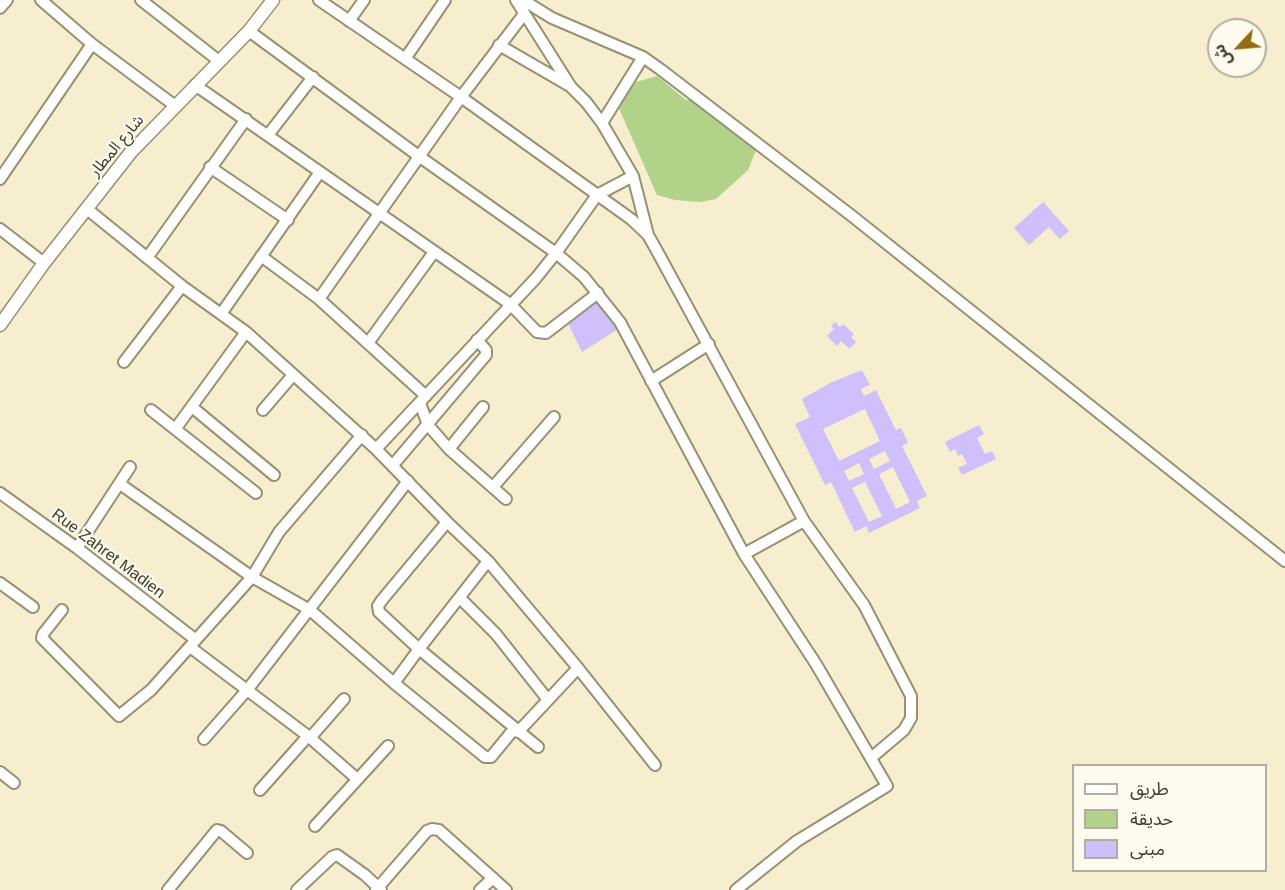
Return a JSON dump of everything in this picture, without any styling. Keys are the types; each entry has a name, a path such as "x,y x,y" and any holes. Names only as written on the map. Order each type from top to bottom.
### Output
{"street":[{"path":"0,9 7,0"},
{"path":"41,0 92,44 174,105"},
{"path":"141,0 219,61"},
{"name":"شارع المطار","path":"0,325 44,263 130,152 249,31 273,0"},
{"path":"319,0 461,97 631,219 648,235"},
{"path":"349,21 364,0"},
{"path":"405,59 445,0"},
{"path":"516,0 571,87 602,123 633,176 648,235 804,521 864,605 911,696 911,718 904,730 871,758"},
{"path":"523,0 552,18 642,57 852,216 1285,561"},
{"path":"319,299 461,97 524,14"},
{"path":"249,31 420,157 556,253 584,277 598,293 620,322 744,554 816,664 887,786 797,841 736,890"},
{"path":"0,178 92,44"},
{"path":"499,45 571,87"},
{"path":"602,123 642,57"},
{"path":"268,135 312,77"},
{"path":"195,85 510,304 537,332 546,333 598,293"},
{"path":"147,258 210,167 246,120"},
{"path":"210,167 288,219"},
{"path":"221,314 320,172"},
{"path":"376,448 423,400 556,253 597,195 633,176"},
{"path":"87,209 182,286 246,332 376,448 447,522 489,561 655,765"},
{"path":"0,229 44,263"},
{"path":"368,343 434,252"},
{"path":"261,256 319,299 368,343 423,400 428,425 448,449 506,499"},
{"path":"124,362 182,286"},
{"path":"176,428 246,332"},
{"path":"393,465 486,355 486,350 477,340"},
{"path":"651,381 709,344"},
{"path":"263,410 292,375"},
{"path":"448,449 483,406"},
{"path":"192,407 274,475"},
{"path":"151,410 256,493"},
{"path":"493,487 554,417"},
{"path":"62,610 42,638 119,716 152,690 252,577 279,532 362,435"},
{"path":"77,548 130,467"},
{"path":"204,739 248,689 408,481"},
{"path":"120,484 252,577 310,610 394,683 485,757 491,757 578,668"},
{"name":"Rue Zahret Madien","path":"0,493 77,548 356,778"},
{"path":"744,554 804,521"},
{"path":"447,522 378,606 379,612 418,648 538,747"},
{"path":"394,683 418,648 489,561"},
{"path":"0,583 33,607"},
{"path":"460,598 496,634 548,700"},
{"path":"260,790 344,699"},
{"path":"315,826 356,778 388,746"},
{"path":"0,772 14,783"},
{"path":"297,890 337,855 365,875 378,889 427,831 432,829 439,830 506,890"},
{"path":"168,890 217,830 247,853"},
{"path":"480,890 493,878"}],"green space":[{"path":"657,76 686,100 695,99 757,147 748,170 716,199 700,202 675,200 657,195 618,106 636,82"}],"building":[{"path":"1043,202 1069,231 1060,239 1049,227 1029,245 1014,228"},
{"path":"599,296 618,329 582,352 567,321"},
{"path":"835,322 840,327 843,324 854,334 851,337 856,342 849,349 841,341 837,346 827,336 834,329 831,326"},
{"path":"862,370 870,385 861,389 864,396 876,390 896,430 901,428 908,443 902,446 927,496 917,501 920,508 869,533 866,526 855,532 831,482 825,485 795,424 810,417 802,399 830,383","holes":["865,409 880,441 839,461 823,429","885,451 890,461 874,469 869,459","859,463 864,474 849,481 844,471","893,467 910,502 896,509 879,474","865,482 882,516 869,522 852,488"]},
{"path":"979,425 984,434 977,438 985,454 992,451 996,459 962,475 958,468 967,464 962,454 958,456 955,449 950,452 945,442"}]}
